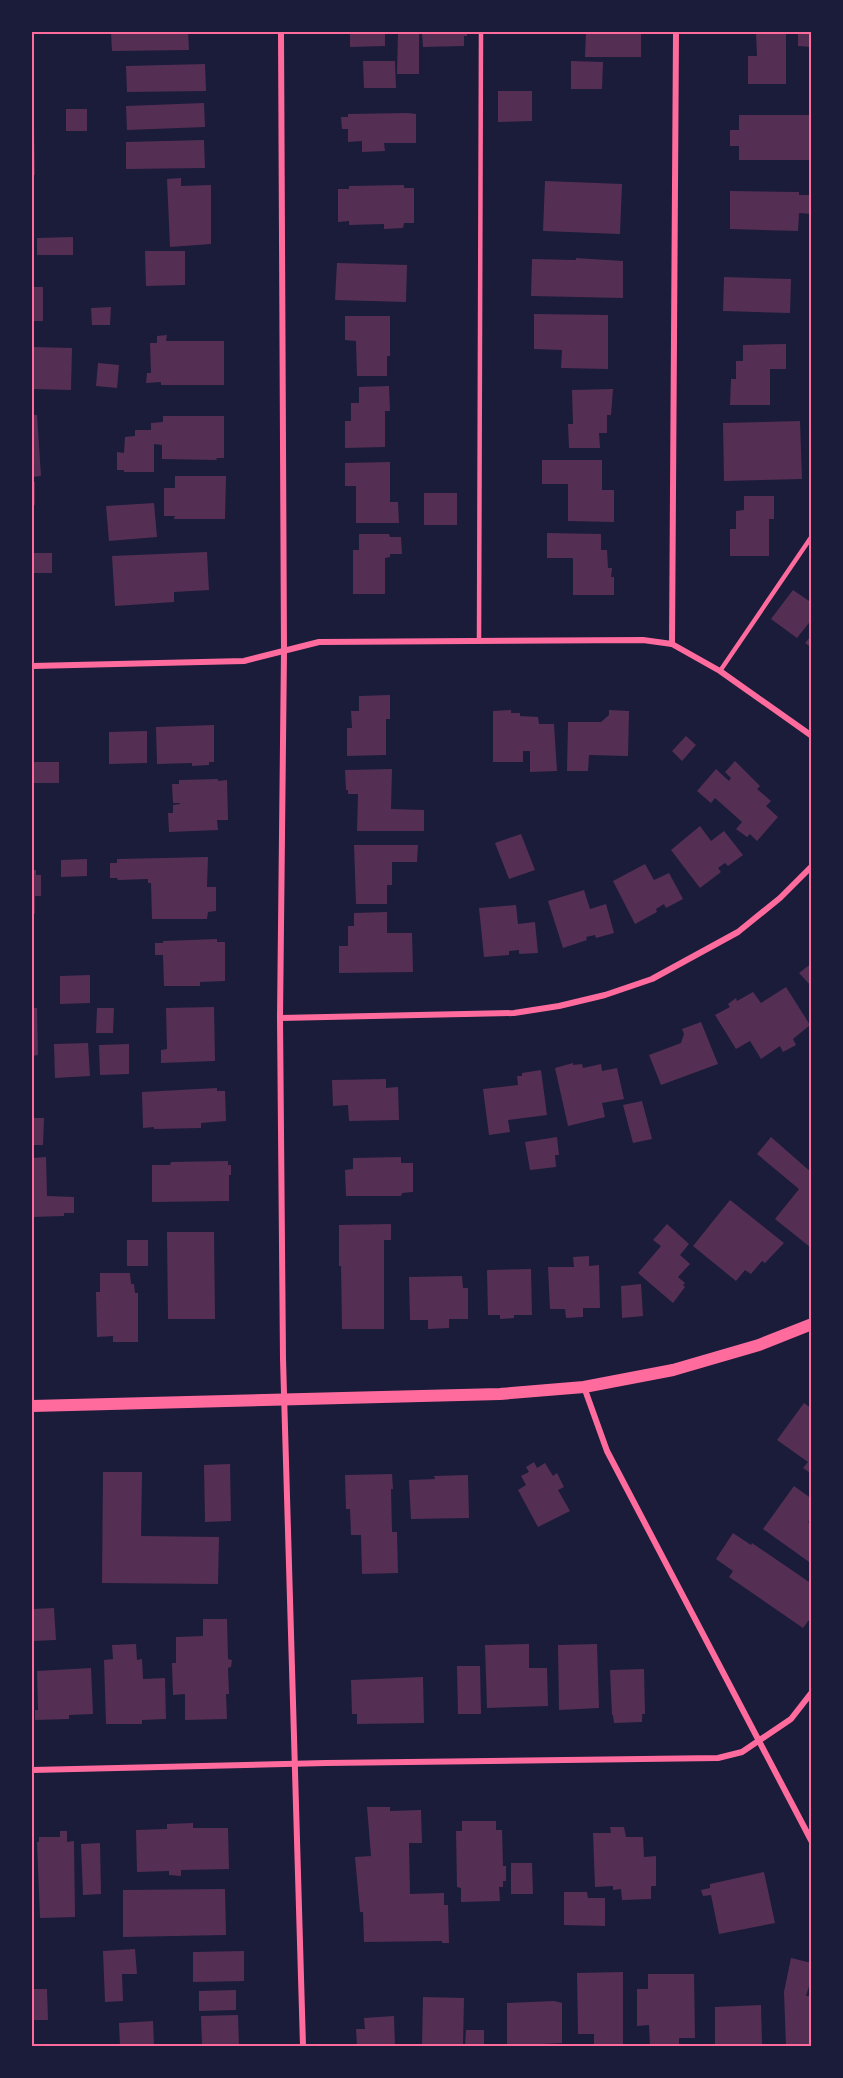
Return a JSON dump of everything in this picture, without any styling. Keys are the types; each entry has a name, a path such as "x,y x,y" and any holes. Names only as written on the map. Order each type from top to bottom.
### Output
{"main road":[{"path":"32,1406 500,1394 584,1388 704,1362 759,1345 812,1324"}],"street":[{"path":"281,32 284,651 280,1018 284,1400 303,2046"},
{"path":"672,644 676,32"},
{"path":"32,666 244,661 319,642 643,640 672,644 720,671 812,736"},
{"path":"280,1018 514,1013 559,1006 605,995 652,979 738,932 780,898 812,866"},
{"path":"584,1388 606,1451 812,1842"},
{"path":"32,1770 718,1758 742,1752 759,1742 791,1719 812,1692"}],"lane":[{"path":"479,641 481,32"},
{"path":"720,671 812,536"}],"building":[{"path":"111,32 188,32 189,50 112,51"},
{"path":"350,32 385,32 385,46 350,47"},
{"path":"398,32 419,32 419,74 397,74"},
{"path":"422,32 467,32 467,36 464,36 464,46 423,47"},
{"path":"586,32 641,32 641,57 585,57"},
{"path":"756,32 786,32 786,84 748,84 748,56 757,56"},
{"path":"798,32 812,32 812,47 798,46"},
{"path":"363,61 395,61 396,88 364,88"},
{"path":"571,61 603,62 602,89 571,89"},
{"path":"205,64 206,91 127,92 126,66"},
{"path":"498,91 532,91 532,121 498,122"},
{"path":"204,103 205,127 127,130 126,106"},
{"path":"66,109 87,109 87,131 66,131"},
{"path":"348,114 416,114 416,143 384,143 385,151 362,152 362,141 348,142 348,129 342,129 341,117 348,117"},
{"path":"739,115 812,115 812,160 739,160 739,146 730,146 730,130 739,130"},
{"path":"32,128 34,128 35,175 32,175"},
{"path":"204,140 205,168 126,169 126,142"},
{"path":"181,178 181,186 211,185 211,244 170,247 167,179"},
{"path":"545,181 622,184 620,234 543,231"},
{"path":"404,185 404,188 414,188 414,223 404,223 403,228 384,229 384,224 349,225 349,221 338,222 338,189 349,189 349,186"},
{"path":"730,191 799,192 799,195 812,195 812,214 799,213 798,231 730,229"},
{"path":"73,237 73,255 37,255 37,238"},
{"path":"145,251 185,251 185,285 146,286"},
{"path":"576,258 623,261 623,298 531,296 532,259 576,260"},
{"path":"337,263 407,265 406,302 335,300"},
{"path":"724,277 791,279 790,313 723,311"},
{"path":"32,287 43,287 43,321 32,321"},
{"path":"111,307 110,325 92,325 91,308"},
{"path":"534,314 608,315 608,369 561,368 562,350 534,349"},
{"path":"345,316 390,316 390,356 387,356 387,376 357,376 356,341 345,340"},
{"path":"167,335 166,341 224,341 224,385 146,383 147,373 151,373 150,343 157,343 157,336"},
{"path":"786,344 786,369 770,369 770,405 730,405 731,379 736,379 736,361 743,361 743,345"},
{"path":"32,347 72,348 71,390 32,389"},
{"path":"98,363 119,365 117,388 96,386"},
{"path":"389,386 390,411 385,411 385,447 345,448 345,421 351,421 351,403 359,403 359,387"},
{"path":"613,389 611,415 607,415 607,433 599,433 600,448 569,448 568,424 573,424 572,390"},
{"path":"32,415 37,415 41,476 32,477"},
{"path":"163,416 224,416 224,458 216,458 217,460 162,459 162,445 154,444 154,472 117,470 117,452 124,453 125,437 135,436 135,430 151,430 151,423 163,422"},
{"path":"800,421 802,479 724,481 723,423"},
{"path":"542,460 602,460 602,490 614,490 614,522 568,521 568,484 542,484"},
{"path":"390,462 390,502 398,502 399,523 356,523 356,486 345,486 345,463"},
{"path":"175,476 226,476 225,519 174,519 175,516 164,516 164,488 175,488"},
{"path":"32,482 35,482 35,505 32,505"},
{"path":"424,493 457,493 457,525 424,525"},
{"path":"744,496 774,496 774,519 769,519 769,556 730,556 730,529 736,529 736,511 744,510"},
{"path":"154,503 157,537 109,541 106,506"},
{"path":"547,533 601,534 601,550 607,550 608,568 612,568 611,577 614,577 614,595 573,595 573,558 547,558"},
{"path":"359,534 389,534 390,537 401,537 402,554 390,554 390,557 385,558 385,594 353,594 353,550 359,550"},
{"path":"207,552 209,590 174,592 174,602 115,606 112,556"},
{"path":"32,553 52,553 52,573 32,573"},
{"path":"793,590 812,603 812,619 797,638 771,619"},
{"path":"812,635 812,648 805,643"},
{"path":"390,695 390,719 386,719 386,755 347,756 347,728 352,728 351,711 359,711 359,696"},
{"path":"511,710 511,713 520,713 520,716 538,717 539,724 554,724 557,771 530,772 530,751 523,751 523,762 493,762 493,711"},
{"path":"609,710 629,711 628,756 589,755 588,771 567,771 568,722 601,722 609,715"},
{"path":"214,725 214,762 209,762 209,765 192,766 192,763 157,764 156,727"},
{"path":"147,731 147,763 109,764 109,732"},
{"path":"686,736 696,745 682,761 672,751"},
{"path":"735,761 760,786 757,789 771,801 766,806 778,817 757,841 750,834 747,837 736,829 742,822 715,798 711,803 697,791 716,769 729,781 731,778 725,772"},
{"path":"32,762 59,762 59,783 32,783"},
{"path":"392,769 391,809 424,810 424,831 357,831 358,794 348,794 345,770"},
{"path":"218,779 218,781 227,780 228,820 217,820 218,830 169,832 168,813 173,813 173,805 180,804 173,803 172,784 179,784 179,780"},
{"path":"700,826 711,841 724,831 743,855 728,866 725,863 718,868 721,872 700,888 671,850"},
{"path":"521,834 535,870 509,879 495,843"},
{"path":"354,845 418,845 417,862 392,862 392,885 387,885 387,904 356,904"},
{"path":"208,857 207,887 216,887 216,911 208,912 207,919 152,919 151,883 148,883 148,879 110,878 110,863 117,863 117,859"},
{"path":"87,859 87,876 61,877 61,860"},
{"path":"645,864 654,880 669,873 683,899 666,908 664,904 656,909 657,912 635,924 613,881"},
{"path":"32,870 36,870 36,875 41,875 41,896 35,896 35,914 32,914"},
{"path":"584,890 590,909 606,904 614,933 596,938 595,935 586,937 587,940 563,948 548,901"},
{"path":"516,905 518,924 535,922 538,953 519,954 519,950 509,951 509,955 484,957 479,908"},
{"path":"387,912 387,933 412,933 413,972 339,973 339,946 348,946 348,926 354,926 354,913"},
{"path":"217,939 217,942 225,942 225,981 200,982 200,986 164,986 163,955 155,955 155,943"},
{"path":"812,963 812,987 799,973"},
{"path":"90,975 90,1003 60,1004 60,976"},
{"path":"786,987 810,1025 793,1039 796,1045 783,1052 780,1046 761,1059 750,1041 736,1049 715,1015 730,1007 728,1004 736,998 737,1001 753,992 761,1003"},
{"path":"214,1007 215,1061 161,1063 161,1050 167,1049 166,1008"},
{"path":"32,1008 37,1008 38,1055 32,1056"},
{"path":"97,1008 114,1008 113,1033 96,1033"},
{"path":"701,1022 718,1064 661,1085 649,1055 681,1043 684,1034 682,1029"},
{"path":"88,1043 90,1076 55,1078 54,1044"},
{"path":"129,1044 129,1074 100,1075 99,1045"},
{"path":"573,1063 573,1065 582,1064 583,1068 601,1064 602,1071 617,1068 624,1099 602,1103 605,1117 568,1126 555,1068"},
{"path":"541,1070 547,1115 508,1120 510,1132 489,1135 483,1089 518,1085 517,1076"},
{"path":"386,1079 386,1088 398,1087 399,1120 349,1121 348,1105 333,1106 332,1080"},
{"path":"217,1088 217,1091 225,1091 226,1121 201,1123 201,1128 143,1128 142,1092"},
{"path":"642,1101 652,1139 633,1143 623,1105"},
{"path":"32,1118 44,1118 43,1145 32,1145"},
{"path":"557,1137 559,1155 555,1155 556,1167 530,1170 525,1142"},
{"path":"771,1137 812,1173 810,1247 775,1219 799,1189 757,1154"},
{"path":"46,1157 47,1196 74,1197 74,1213 64,1213 64,1216 32,1217 32,1158"},
{"path":"401,1157 401,1163 413,1163 413,1192 402,1193 401,1196 346,1196 345,1170 353,1169 353,1158"},
{"path":"228,1161 228,1165 231,1165 229,1201 152,1202 152,1165 170,1165 171,1162"},
{"path":"730,1200 784,1243 765,1263 762,1261 751,1274 745,1270 736,1281 693,1246"},
{"path":"391,1224 391,1240 384,1240 384,1329 342,1329 339,1225"},
{"path":"667,1224 689,1244 680,1255 690,1264 678,1277 685,1283 683,1285 685,1287 673,1303 638,1273 661,1246 653,1240"},
{"path":"167,1232 214,1232 215,1319 168,1319"},
{"path":"127,1240 148,1240 148,1266 127,1266"},
{"path":"589,1256 589,1266 599,1265 600,1308 583,1308 583,1317 566,1318 565,1309 550,1309 548,1267 574,1267 573,1257"},
{"path":"531,1269 532,1315 514,1315 514,1318 500,1319 500,1315 488,1315 487,1270"},
{"path":"100,1273 130,1273 131,1284 134,1284 135,1293 138,1293 138,1342 113,1342 113,1336 97,1337 96,1292 100,1292"},
{"path":"462,1276 463,1288 468,1288 468,1319 449,1319 449,1328 428,1329 428,1320 410,1320 409,1277"},
{"path":"32,1283 34,1283 34,1358 32,1358"},
{"path":"641,1284 643,1316 622,1318 621,1286"},
{"path":"804,1403 812,1409 812,1474 803,1468 808,1462 777,1440"},
{"path":"534,1462 537,1468 545,1463 553,1476 557,1473 564,1487 558,1490 570,1511 538,1527 518,1490 526,1485 521,1476 529,1472 526,1467"},
{"path":"230,1464 231,1521 205,1522 204,1465"},
{"path":"103,1472 142,1472 141,1536 219,1537 218,1584 102,1583"},
{"path":"392,1474 392,1532 397,1532 398,1573 362,1574 361,1535 351,1535 350,1509 346,1509 345,1475"},
{"path":"468,1475 469,1518 411,1519 409,1480 435,1479 434,1476"},
{"path":"794,1486 812,1499 812,1516 808,1522 812,1525 812,1564 763,1529"},
{"path":"733,1533 751,1545 752,1543 812,1584 812,1616 803,1628 729,1577 733,1571 716,1559"},
{"path":"54,1608 56,1640 32,1641 32,1609"},
{"path":"203,1619 227,1619 228,1659 232,1660 231,1667 228,1668 227,1719 185,1720 185,1694 173,1695 172,1663 176,1663 176,1637 203,1636"},
{"path":"136,1644 137,1660 142,1659 143,1679 165,1678 166,1719 142,1720 142,1724 106,1724 104,1660 113,1659 112,1645"},
{"path":"529,1644 529,1668 547,1668 548,1706 487,1708 485,1645"},
{"path":"597,1644 599,1708 559,1710 558,1645"},
{"path":"457,1666 480,1666 481,1714 458,1714"},
{"path":"91,1668 93,1714 69,1715 69,1719 35,1720 35,1710 38,1710 37,1671"},
{"path":"644,1669 645,1714 642,1714 642,1722 614,1723 610,1670"},
{"path":"423,1677 424,1723 357,1724 357,1714 352,1714 351,1680"},
{"path":"367,1807 390,1807 390,1811 421,1810 422,1843 409,1843 410,1894 444,1893 444,1905 448,1905 449,1943 442,1943 442,1941 364,1942 363,1912 360,1912 355,1857 371,1856"},
{"path":"462,1821 496,1821 496,1830 502,1830 503,1866 506,1866 506,1881 503,1881 503,1887 499,1887 500,1901 461,1902 461,1888 457,1887 456,1831 462,1831"},
{"path":"193,1823 193,1828 228,1828 229,1869 181,1870 181,1876 169,1875 169,1871 137,1872 136,1830 167,1829 167,1824"},
{"path":"610,1827 624,1827 626,1837 643,1837 644,1857 656,1856 656,1886 651,1886 651,1899 622,1900 621,1889 613,1890 613,1886 595,1887 593,1833 611,1833"},
{"path":"60,1831 67,1831 67,1842 74,1841 75,1917 40,1918 37,1842 39,1842 39,1837 60,1837"},
{"path":"100,1843 101,1894 83,1895 81,1844"},
{"path":"511,1863 532,1863 533,1894 511,1894"},
{"path":"764,1872 775,1923 719,1934 711,1895 703,1896 701,1890 710,1888 710,1884"},
{"path":"225,1889 226,1935 123,1937 123,1890"},
{"path":"564,1892 587,1892 588,1898 605,1898 605,1926 564,1925"},
{"path":"135,1949 137,1974 122,1974 123,2001 105,2002 103,1951"},
{"path":"244,1951 244,1981 193,1982 193,1952"},
{"path":"791,1958 812,1963 812,1976 806,1996 812,2000 812,2046 786,2046 784,1992"},
{"path":"623,1972 623,2046 594,2046 594,2034 578,2034 577,1973"},
{"path":"648,1974 694,1974 695,2038 679,2038 679,2046 650,2046 649,2025 637,2026 637,1989 648,1989"},
{"path":"32,1989 47,1989 48,2020 32,2020"},
{"path":"236,1990 236,2010 199,2011 199,1991"},
{"path":"423,1997 464,1998 463,2046 422,2046"},
{"path":"554,2001 562,2003 562,2043 543,2044 543,2046 507,2046 507,2003"},
{"path":"761,2005 762,2046 715,2046 715,2007"},
{"path":"238,2015 239,2046 202,2046 201,2016"},
{"path":"394,2016 395,2046 357,2046 356,2029 365,2029 364,2018"},
{"path":"153,2021 154,2046 120,2046 119,2023"},
{"path":"466,2030 484,2030 484,2046 465,2046"}]}
